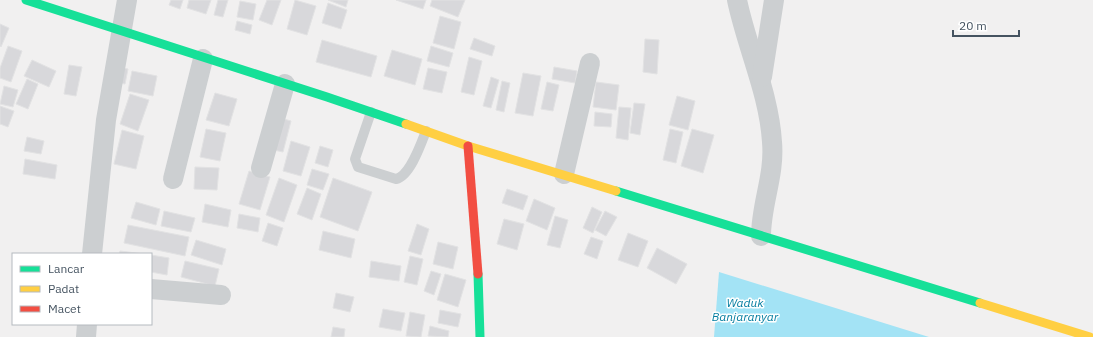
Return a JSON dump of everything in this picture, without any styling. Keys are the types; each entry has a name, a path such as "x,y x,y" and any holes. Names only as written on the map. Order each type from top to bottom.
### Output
{"main road":[{"path":"26,0 371,112 468,146 564,174 761,227 1090,337"},
{"path":"468,146 477,251 480,337"}],"street":[{"path":"92,253 106,120 127,0"},
{"path":"741,0 769,116 772,144 772,169 761,227"},
{"path":"761,83 774,0"},
{"path":"173,179 203,58"},
{"path":"564,174 590,63"},
{"path":"261,168 285,84"},
{"path":"152,289 221,295"},
{"path":"86,337 87,325"}],"lane":[{"path":"371,112 355,159 358,167 396,179 403,177 413,161 426,132"}],"water":[{"name":"Waduk Banjaranyar","path":"719,272 929,337 714,337"}],"building":[{"path":"171,0 183,0 180,9 169,5"},
{"path":"189,0 211,0 206,14 187,8"},
{"path":"218,0 228,0 223,17 214,15"},
{"path":"267,0 281,0 272,25 259,20"},
{"path":"295,0 316,6 307,35 287,29"},
{"path":"328,0 348,0 346,7"},
{"path":"396,0 426,0 423,9"},
{"path":"432,0 465,0 458,17 430,6"},
{"path":"240,1 256,4 253,20 237,17"},
{"path":"328,3 347,10 341,29 322,23"},
{"path":"440,16 461,22 454,49 433,43"},
{"path":"237,21 252,25 250,34 235,30"},
{"path":"0,24 9,28 1,47 0,46"},
{"path":"474,38 495,46 492,56 470,49"},
{"path":"645,39 659,40 657,74 643,72"},
{"path":"322,40 377,56 371,77 316,62"},
{"path":"8,46 22,51 11,82 0,78 0,68"},
{"path":"431,46 453,53 449,67 427,61"},
{"path":"392,50 422,59 415,85 384,76"},
{"path":"469,57 482,61 474,95 461,92"},
{"path":"32,60 56,71 49,87 24,76"},
{"path":"69,65 82,67 76,96 64,94"},
{"path":"117,67 128,69 125,84 114,82"},
{"path":"554,67 577,71 575,83 552,79"},
{"path":"428,68 447,72 442,93 423,89"},
{"path":"132,71 157,76 153,96 128,91"},
{"path":"523,73 541,76 533,116 515,113"},
{"path":"491,77 499,80 491,108 483,106"},
{"path":"27,79 38,84 28,109 16,104"},
{"path":"502,81 510,83 504,112 496,110"},
{"path":"547,82 559,85 553,111 541,109"},
{"path":"596,82 619,85 616,110 593,107"},
{"path":"4,86 18,90 13,107 0,104"},
{"path":"215,93 237,99 229,126 206,120"},
{"path":"130,94 149,100 138,131 120,124"},
{"path":"677,96 695,101 688,130 669,125"},
{"path":"634,103 645,104 640,135 630,133"},
{"path":"0,106 14,111 8,127 0,124"},
{"path":"619,107 631,108 628,140 616,138"},
{"path":"595,112 612,114 611,127 594,126"},
{"path":"277,117 291,121 283,152 269,149"},
{"path":"206,129 226,133 220,161 200,157"},
{"path":"670,129 683,132 676,163 663,160"},
{"path":"692,129 714,135 703,173 681,166"},
{"path":"122,130 144,136 136,169 114,164"},
{"path":"27,137 44,141 41,154 24,151"},
{"path":"291,141 310,147 301,176 283,171"},
{"path":"320,146 333,150 328,167 315,163"},
{"path":"25,159 57,165 55,179 23,174"},
{"path":"195,167 219,168 217,190 194,189"},
{"path":"312,169 329,174 323,190 307,185"},
{"path":"249,171 270,177 260,210 239,204"},
{"path":"279,178 297,185 284,222 266,215"},
{"path":"333,178 372,192 358,231 320,217"},
{"path":"307,188 321,194 312,220 297,214"},
{"path":"507,189 528,196 523,210 502,203"},
{"path":"534,199 555,208 547,230 526,221"},
{"path":"136,202 160,209 156,225 131,218"},
{"path":"205,204 231,210 228,227 202,222"},
{"path":"592,207 602,212 593,233 583,228"},
{"path":"164,211 195,218 191,232 161,226"},
{"path":"605,211 617,217 606,236 595,230"},
{"path":"239,214 260,218 258,232 237,228"},
{"path":"555,216 568,220 560,248 547,245"},
{"path":"504,219 524,224 517,250 497,244"},
{"path":"268,223 283,228 277,246 262,241"},
{"path":"417,224 429,229 421,255 408,251"},
{"path":"128,225 189,237 185,256 124,243"},
{"path":"323,231 355,239 351,258 319,250"},
{"path":"628,233 648,241 638,267 618,260"},
{"path":"591,237 603,241 597,259 584,254"},
{"path":"196,240 226,249 222,265 191,255"},
{"path":"438,242 458,247 453,269 433,264"},
{"path":"657,248 687,264 676,284 647,268"},
{"path":"120,251 136,253 119,253"},
{"path":"152,255 169,258 167,275 152,272"},
{"path":"410,256 423,259 417,285 404,282"},
{"path":"185,261 219,269 215,286 181,277"},
{"path":"371,261 401,266 399,281 369,277"},
{"path":"431,271 441,274 434,295 424,291"},
{"path":"445,274 466,280 458,307 437,300"},
{"path":"336,293 354,297 350,312 333,308"},
{"path":"383,309 405,313 401,331 379,327"},
{"path":"440,310 461,314 458,327 438,323"},
{"path":"410,312 425,315 421,337 406,336"},
{"path":"430,326 449,331 448,337 428,336"},
{"path":"333,327 345,329 344,337 331,337"}],"traffic: fast":[{"path":"26,0 406,124"},
{"path":"616,191 980,303"},
{"path":"478,274 480,337"}],"traffic: slow":[{"path":"406,124 468,146 616,191"},
{"path":"980,303 1090,337"}],"traffic: jam":[{"path":"468,146 478,274"}]}
